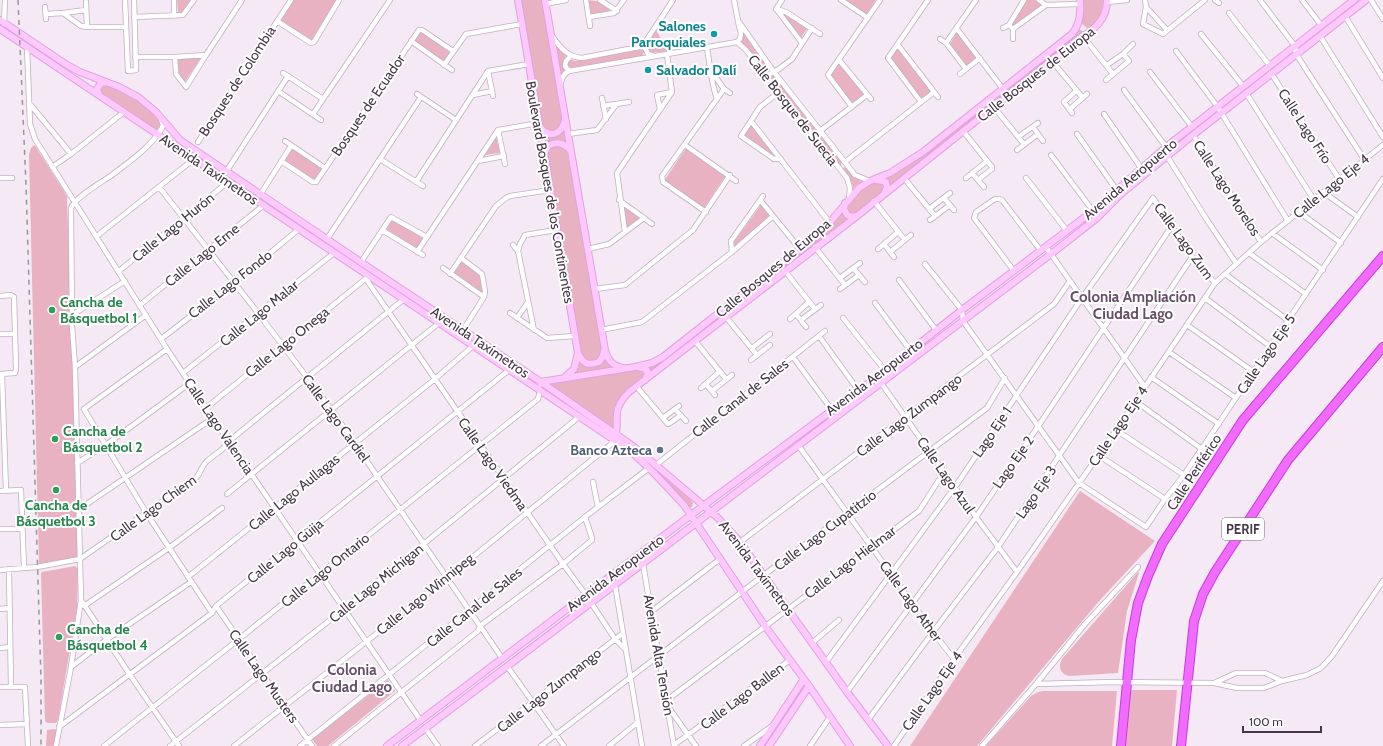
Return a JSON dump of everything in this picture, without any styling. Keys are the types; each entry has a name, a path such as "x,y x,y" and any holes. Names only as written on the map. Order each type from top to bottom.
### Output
{"highway":[{"name":"Calle Periférico","path":"1121,746 1131,640 1138,603 1162,544 1243,420 1383,256"},
{"name":"PERIF","path":"1181,746 1194,621 1203,594 1215,572 1288,460 1383,347"}],"street":[{"path":"1,30 5,15 5,0"},
{"path":"125,0 128,71 136,70 134,0"},
{"path":"174,0 174,16"},
{"path":"134,17 174,16 184,14 194,0"},
{"path":"175,57 176,74 186,87 242,0"},
{"name":"Bosques de Colombia","path":"198,142 291,0"},
{"name":"Bosques de Colombia","path":"277,21 311,43 314,42 339,0"},
{"path":"313,114 390,0"},
{"name":"Boulevard Bosques de los Continentes","path":"518,0 578,353"},
{"path":"545,2 566,0"},
{"path":"586,0 590,26"},
{"path":"600,0 617,11"},
{"path":"589,18 614,13 624,0"},
{"path":"551,35 560,48 571,56 582,58 639,47 646,41 673,0"},
{"name":"Calle Bosque de Suecia","path":"734,0 741,33 740,39 737,42 746,50 847,178 850,188 847,201"},
{"path":"776,9 782,0"},
{"path":"842,0 868,18"},
{"path":"852,107 828,75 880,0"},
{"path":"920,102 888,59 928,0"},
{"path":"946,43 976,0"},
{"path":"1003,28 1009,26 1024,0"},
{"path":"1038,0 1046,5"},
{"path":"1107,1 1127,0"},
{"path":"1145,0 1146,7 1143,22 1144,25 1163,34 1205,0"},
{"path":"1260,0 1295,46 1296,54 1364,159"},
{"path":"1302,0 1321,25"},
{"name":"Avenida Aeropuerto","path":"387,746 691,515 877,377 962,310 1093,211 1111,199 1366,0"},
{"path":"1371,0 1383,19"},
{"name":"Calle Bosques de Europa","path":"615,437 617,409 623,399 815,247 857,216 993,106 1092,30 1102,19 1107,1"},
{"name":"Avenida Aeropuerto","path":"402,746 590,603 644,564 710,512 1097,218 1111,199 1116,189 1217,106 1270,66 1350,1"},
{"path":"86,2 87,27"},
{"name":"Boulevard Bosques de los Continentes","path":"545,2 595,289 604,350 607,359 611,363 622,368 626,368"},
{"path":"1013,29 1046,5 1080,2"},
{"name":"Calle Bosques de Europa","path":"541,382 634,367 652,363 664,357 800,249 830,222 859,188 905,164 1004,89 1072,34 1079,21 1080,2"},
{"path":"45,7 46,19"},
{"path":"1146,7 1167,30"},
{"path":"776,9 786,12 820,34"},
{"path":"776,9 802,43"},
{"path":"46,14 86,10"},
{"path":"63,13 81,26 126,27"},
{"path":"1229,13 1270,66"},
{"path":"1345,16 1383,78"},
{"path":"1079,21 1083,30 1092,30"},
{"name":"Avenida Taxímetros","path":"2,22 67,65 80,72 129,91 138,97 159,116 180,140 327,240 541,382 615,437 675,494 691,515 765,626 809,686 850,746"},
{"name":"Calle Bosque de Suecia","path":"738,22 774,72 855,175 871,181"},
{"path":"444,65 466,34 522,24"},
{"path":"1009,26 1013,29"},
{"path":"766,76 792,59 812,28"},
{"path":"957,29 1004,89"},
{"path":"1013,29 1013,39"},
{"name":"Avenida Taxímetros","path":"1,30 509,370 579,416 638,450 710,512 717,516 740,542 847,692 888,746"},
{"name":"Bosques de Ecuador","path":"281,161 314,183 317,182 419,30 454,51"},
{"path":"1201,34 1243,86"},
{"path":"1083,36 1113,74"},
{"path":"1320,36 1383,136"},
{"path":"940,39 946,43 966,69"},
{"name":"Bosques de Ecuador","path":"411,41 452,70"},
{"path":"646,41 645,48 648,54 656,57"},
{"path":"560,86 563,76 569,71 737,42"},
{"path":"1107,65 1123,54 1133,44"},
{"path":"898,45 938,97"},
{"name":"Calle Lago Valencia","path":"27,47 30,124 35,139 167,349 206,408 230,441 400,692 421,720"},
{"path":"707,48 712,72 711,82 717,99"},
{"path":"1176,51 1221,112 1288,221"},
{"path":"1106,80 1129,61 1123,54"},
{"path":"135,57 206,55"},
{"path":"624,232 617,173 672,92 667,55"},
{"path":"569,71 565,66 566,60 571,56"},
{"path":"960,74 980,58"},
{"path":"839,60 871,99"},
{"path":"1052,61 1083,98"},
{"path":"416,182 488,70 528,64"},
{"path":"473,94 493,94 488,70"},
{"path":"712,72 724,89 730,94"},
{"path":"1150,72 1192,127"},
{"name":"Calle Lago Frío","path":"1272,73 1339,179"},
{"path":"283,74 323,99"},
{"path":"226,172 288,76"},
{"path":"99,95 97,89 101,83 108,82"},
{"path":"706,212 663,182 662,176 724,89"},
{"path":"1124,90 1166,147"},
{"path":"278,91 321,120"},
{"path":"1076,91 1064,102 1071,111 1087,94"},
{"path":"660,109 657,95 672,92"},
{"path":"779,92 760,106 741,136 774,159 781,159"},
{"path":"845,162 934,92"},
{"path":"1246,93 1314,200"},
{"path":"417,94 456,120"},
{"path":"820,131 867,95"},
{"path":"327,240 380,158 422,97"},
{"path":"602,98 606,119"},
{"path":"603,106 629,102"},
{"path":"29,103 71,154"},
{"path":"568,134 597,130 616,104"},
{"path":"993,106 1024,144"},
{"path":"52,167 71,154 124,112"},
{"path":"1104,114 1141,168"},
{"path":"56,746 71,667 81,600 70,208 75,201 112,175 150,144 163,125 159,116"},
{"path":"498,130 539,125 544,132 555,134 561,130 565,118"},
{"path":"751,121 830,222"},
{"path":"1018,137 1038,123"},
{"path":"1033,127 1043,141"},
{"path":"498,130 505,164"},
{"path":"417,252 498,130"},
{"path":"963,131 992,168 978,180"},
{"path":"168,141 168,137 173,133"},
{"path":"1017,150 1038,134"},
{"path":"1077,134 1116,189"},
{"name":"Calle Lago Morelos","path":"1193,135 1261,242"},
{"name":"Bosques de Ecuador","path":"285,141 325,168"},
{"path":"544,155 548,146 557,143 565,145 570,150"},
{"name":"Calle Lago Eje 4","path":"894,746 954,658 1017,572 1116,430 1215,283 1261,242 1383,144"},
{"path":"685,145 730,175 736,181"},
{"path":"260,195 291,146"},
{"path":"1051,155 1093,211"},
{"path":"478,161 504,156"},
{"path":"1167,156 1236,263"},
{"path":"380,158 423,186"},
{"path":"97,236 194,159"},
{"path":"966,178 987,160"},
{"path":"972,173 984,187"},
{"path":"595,289 625,285 693,230 730,175"},
{"path":"0,178 12,178"},
{"path":"904,178 935,216"},
{"path":"1026,178 1067,231"},
{"name":"Calle Lago Eje 5","path":"1079,483 1146,527 1164,499 1184,475 1202,449 1383,179"},
{"path":"871,181 886,182 887,187 884,193"},
{"name":"Calle Lago Hurón","path":"119,271 228,182"},
{"name":"Calle Lago Cardiel","path":"159,187 331,409 502,658"},
{"path":"450,274 496,206 502,200 510,196 550,190"},
{"path":"1324,192 1358,217"},
{"path":"930,209 950,193"},
{"path":"732,252 731,240 761,198 772,217 800,249"},
{"path":"944,198 954,210"},
{"name":"Calle Lago Zum","path":"1153,198 1192,257 1215,283"},
{"name":"Lago Eje 1","path":"826,662 955,487 1082,298 1153,198"},
{"path":"1014,271 974,218 976,212 995,199 1002,200 1043,249 1051,254 1145,387"},
{"path":"619,200 652,224"},
{"path":"847,201 844,209 847,215 852,217 857,216"},
{"path":"874,201 905,240"},
{"path":"930,220 950,205"},
{"name":"Calle Lago Erne","path":"140,305 264,206"},
{"path":"1299,212 1341,243"},
{"path":"361,262 392,217 427,237"},
{"path":"601,330 642,322 732,252 772,217"},
{"path":"588,249 609,244 644,218"},
{"name":"Lago Eje 2","path":"847,692 976,517 1171,227"},
{"name":"Calle Lago Fondo","path":"161,339 299,229"},
{"path":"382,230 423,255"},
{"path":"518,251 525,235 556,230"},
{"path":"878,249 898,232"},
{"path":"1272,233 1323,270"},
{"path":"890,252 911,235"},
{"path":"513,244 518,251 534,330"},
{"path":"884,244 894,257"},
{"path":"815,247 845,285"},
{"name":"Calle Lago Malar","path":"183,373 334,253"},
{"path":"1249,253 1306,294"},
{"name":"Lago Eje 3","path":"868,720 998,547 1192,257"},
{"path":"461,258 482,274 485,291 484,297 463,330"},
{"path":"840,278 860,263"},
{"path":"925,264 962,310 963,321 1039,425 1079,483"},
{"path":"443,268 484,297"},
{"path":"854,269 865,282"},
{"path":"785,271 815,309"},
{"path":"1225,274 1288,321"},
{"path":"840,289 859,275"},
{"name":"Calle Lago Viedma","path":"369,276 368,282 526,512 586,595 615,639 625,649"},
{"name":"Calle Lago Onega","path":"206,408 369,276"},
{"path":"899,280 936,330"},
{"path":"72,315 125,281"},
{"name":"Calle Lago Zumpango","path":"740,542 1054,304 1070,282"},
{"path":"0,296 14,296 16,372 1,374 2,452 6,491"},
{"path":"1205,298 1271,347"},
{"name":"Calle Lago Chiem","path":"80,559 147,514 196,478 200,474 205,463 230,441 404,299"},
{"path":"517,318 528,302"},
{"path":"790,319 809,302"},
{"path":"418,309 422,303"},
{"path":"875,303 910,350"},
{"path":"802,320 821,305"},
{"path":"510,313 547,338 574,336"},
{"path":"796,314 806,327"},
{"path":"75,367 146,315"},
{"path":"726,317 757,355"},
{"path":"843,318 890,376"},
{"path":"227,494 439,323"},
{"path":"1187,325 1254,372"},
{"name":"Calle Canal de Sales","path":"656,465 825,331"},
{"path":"0,334 15,334"},
{"path":"752,348 770,334"},
{"path":"819,336 858,390"},
{"path":"764,339 775,350"},
{"path":"695,341 726,379"},
{"path":"751,360 770,345"},
{"name":"Calle Lago Aullagas","path":"188,577 435,379 473,346"},
{"path":"76,409 84,409 167,349"},
{"path":"578,353 581,360 592,365 599,362 603,356 604,350"},
{"path":"1169,352 1236,398"},
{"path":"564,378 574,369 578,353"},
{"path":"793,357 832,410"},
{"path":"634,367 646,369 648,376 644,382"},
{"name":"Calle Lago Güija","path":"59,727 212,613 216,606 509,370"},
{"path":"701,388 720,372"},
{"path":"706,384 714,393 726,379 732,375"},
{"name":"Calle Lago Azul","path":"877,377 976,517 1017,572"},
{"path":"1151,377 1219,424"},
{"name":"Calle Lago Cupatitzio","path":"541,746 764,575 987,408 1005,378"},
{"path":"540,390 541,382"},
{"path":"77,463 106,444 190,383"},
{"path":"637,387 669,424 681,415"},
{"name":"Calle Lago Ontario","path":"104,746 240,639 538,399 540,390"},
{"path":"1135,401 1202,449"},
{"path":"663,418 677,407 686,421"},
{"path":"84,409 147,514 212,613"},
{"name":"Calle Lago Michigan","path":"170,746 177,744 262,673 344,609 504,479 579,416"},
{"path":"78,510 213,418"},
{"path":"1116,430 1184,475"},
{"name":"Calle Lago Winnipeg","path":"234,746 447,578 610,444 615,437"},
{"name":"Calle Lago Ather","path":"798,445 848,512 891,575 954,658"},
{"path":"1098,455 1164,499"},
{"name":"Calle Canal de Sales","path":"300,746 648,468"},
{"name":"Calle Lago Hielmar","path":"667,700 918,511 944,472"},
{"path":"593,482 598,507"},
{"path":"0,491 21,490 21,529 24,568"},
{"path":"84,606 169,548 222,508"},
{"name":"Calle Canal de Sales","path":"334,746 478,631 480,626 563,564 592,539 585,517"},
{"path":"0,530 21,529"},
{"path":"0,570 58,564 80,559"},
{"path":"652,611 720,559"},
{"name":"Avenida Alta Tensión","path":"644,564 674,746"},
{"path":"982,746 1036,684 1085,624 1138,567"},
{"path":"9,569 12,687"},
{"path":"1036,684 1127,682 1214,683 1237,688 1264,688 1282,681 1307,675 1321,668 1332,656 1383,581"},
{"path":"71,667 106,640 191,582"},
{"path":"614,585 642,746"},
{"path":"81,600 106,640 177,744"},
{"name":"Calle Lago Musters","path":"216,606 312,746"},
{"path":"0,609 9,608"},
{"path":"812,643 838,620"},
{"name":"Calle Lago Zumpango","path":"475,746 622,634"},
{"path":"0,648 10,647"},
{"name":"Calle Lago Ballen","path":"674,746 790,660"},
{"path":"507,666 564,746"},
{"path":"1214,683 1236,673 1265,674 1282,681"},
{"path":"760,746 804,679"},
{"path":"769,746 809,686"},
{"path":"0,687 25,687 28,746"},
{"path":"461,690 466,698"},
{"path":"668,708 696,746"},
{"path":"810,746 830,717"},
{"path":"609,746 637,723"},
{"path":"0,725 27,724"},
{"path":"744,746 775,724"},
{"path":"425,728 438,746"}],"shaded area":[{"path":"177,0 191,0 183,13 178,14"},
{"path":"293,0 336,0 311,41 279,22"},
{"path":"521,0 542,0 562,122 558,130 546,131 542,124"},
{"path":"587,0 604,4 611,13 591,16"},
{"path":"845,0 876,0 866,15"},
{"path":"1026,0 1035,0 1042,4 1015,27 1011,24"},
{"path":"1081,0 1103,0 1100,17 1091,27 1087,28 1082,24"},
{"path":"784,15 789,15 808,27 801,38"},
{"path":"1078,27 1080,30 1087,33 889,186 889,180 884,179 905,167"},
{"path":"656,30 668,51 652,53 649,51 648,42"},
{"path":"419,31 451,52 444,61 415,42 414,39"},
{"path":"744,32 770,69 769,72 767,73 748,48 740,42"},
{"path":"957,32 977,58 966,66 950,44"},
{"path":"553,39 567,55 564,62 567,70 561,75"},
{"path":"898,49 932,92 922,99 891,62 891,57"},
{"path":"643,50 644,52 642,57 569,68 567,66 567,61 570,59 575,61"},
{"path":"202,56 185,82 179,73 177,58"},
{"path":"839,63 864,94 852,103 830,75"},
{"path":"774,75 842,162 841,166 772,79 771,77"},
{"path":"104,85 120,89 142,103 160,121 158,129 154,129 101,94 100,91"},
{"path":"751,124 773,152 772,155 743,136"},
{"path":"564,129 566,142 555,139 545,145 543,132 545,134"},
{"path":"496,136 500,153 485,155"},
{"path":"34,145 67,196 78,558 40,565 29,154"},
{"path":"563,146 567,151 603,352 599,358 592,363 582,357 546,154 551,147"},
{"path":"290,148 322,167 316,181 285,161 284,158"},
{"path":"686,148 726,175 704,208 664,181"},
{"path":"844,167 847,168 854,177 863,182 856,185 853,189 851,181 842,170"},
{"path":"878,181 883,183 885,190 855,213 853,214 847,211 850,201 858,193"},
{"path":"622,205 640,218 627,228"},
{"path":"761,205 772,219 734,247 733,243"},
{"path":"841,212 845,218 848,219 650,374 650,370 646,367 813,242 835,222"},
{"path":"393,219 423,238 416,249 386,229"},
{"path":"461,261 481,275 483,292 480,292 454,274"},
{"path":"605,357 609,364 615,367 574,374 579,367 579,360 584,365"},
{"path":"635,370 642,371 645,377 618,400 614,409 615,429 548,384"},
{"path":"627,445 690,499 693,503 692,507 689,507 669,485"},
{"path":"1080,491 1155,541 1100,600 977,746 910,746"},
{"path":"75,566 78,569 77,608 58,720 56,723 47,723 45,721 41,574 42,572"},
{"path":"1138,572 1139,573 1127,611 1118,673 1069,676 1064,674 1060,667 1062,659"},
{"path":"388,680 395,691 328,746 317,746 312,739"},
{"path":"1129,690 1177,690 1172,746 1123,746"},
{"path":"1043,691 1117,691 1112,746 986,746 1031,696"},
{"path":"55,729 57,731 54,746 46,746 47,730"}],"railway":[{"path":"18,0 26,185 41,680 41,746"}],"place":[{"name":"Salones Parroquiales","path":"714,34"},
{"name":"Salvador Dalí","path":"648,70"},
{"name":"Cancha de Básquetbol 1","path":"52,310"},
{"name":"Cancha de Básquetbol 2","path":"55,439"},
{"name":"Banco Azteca","path":"660,450"},
{"name":"Cancha de Básquetbol 3","path":"56,490"},
{"name":"Cancha de Básquetbol 4","path":"59,637"}],"district":[{"name":"Colonia Ampliación Ciudad Lago","path":"1133,306"},
{"name":"Colonia Ciudad Lago","path":"352,678"}]}
